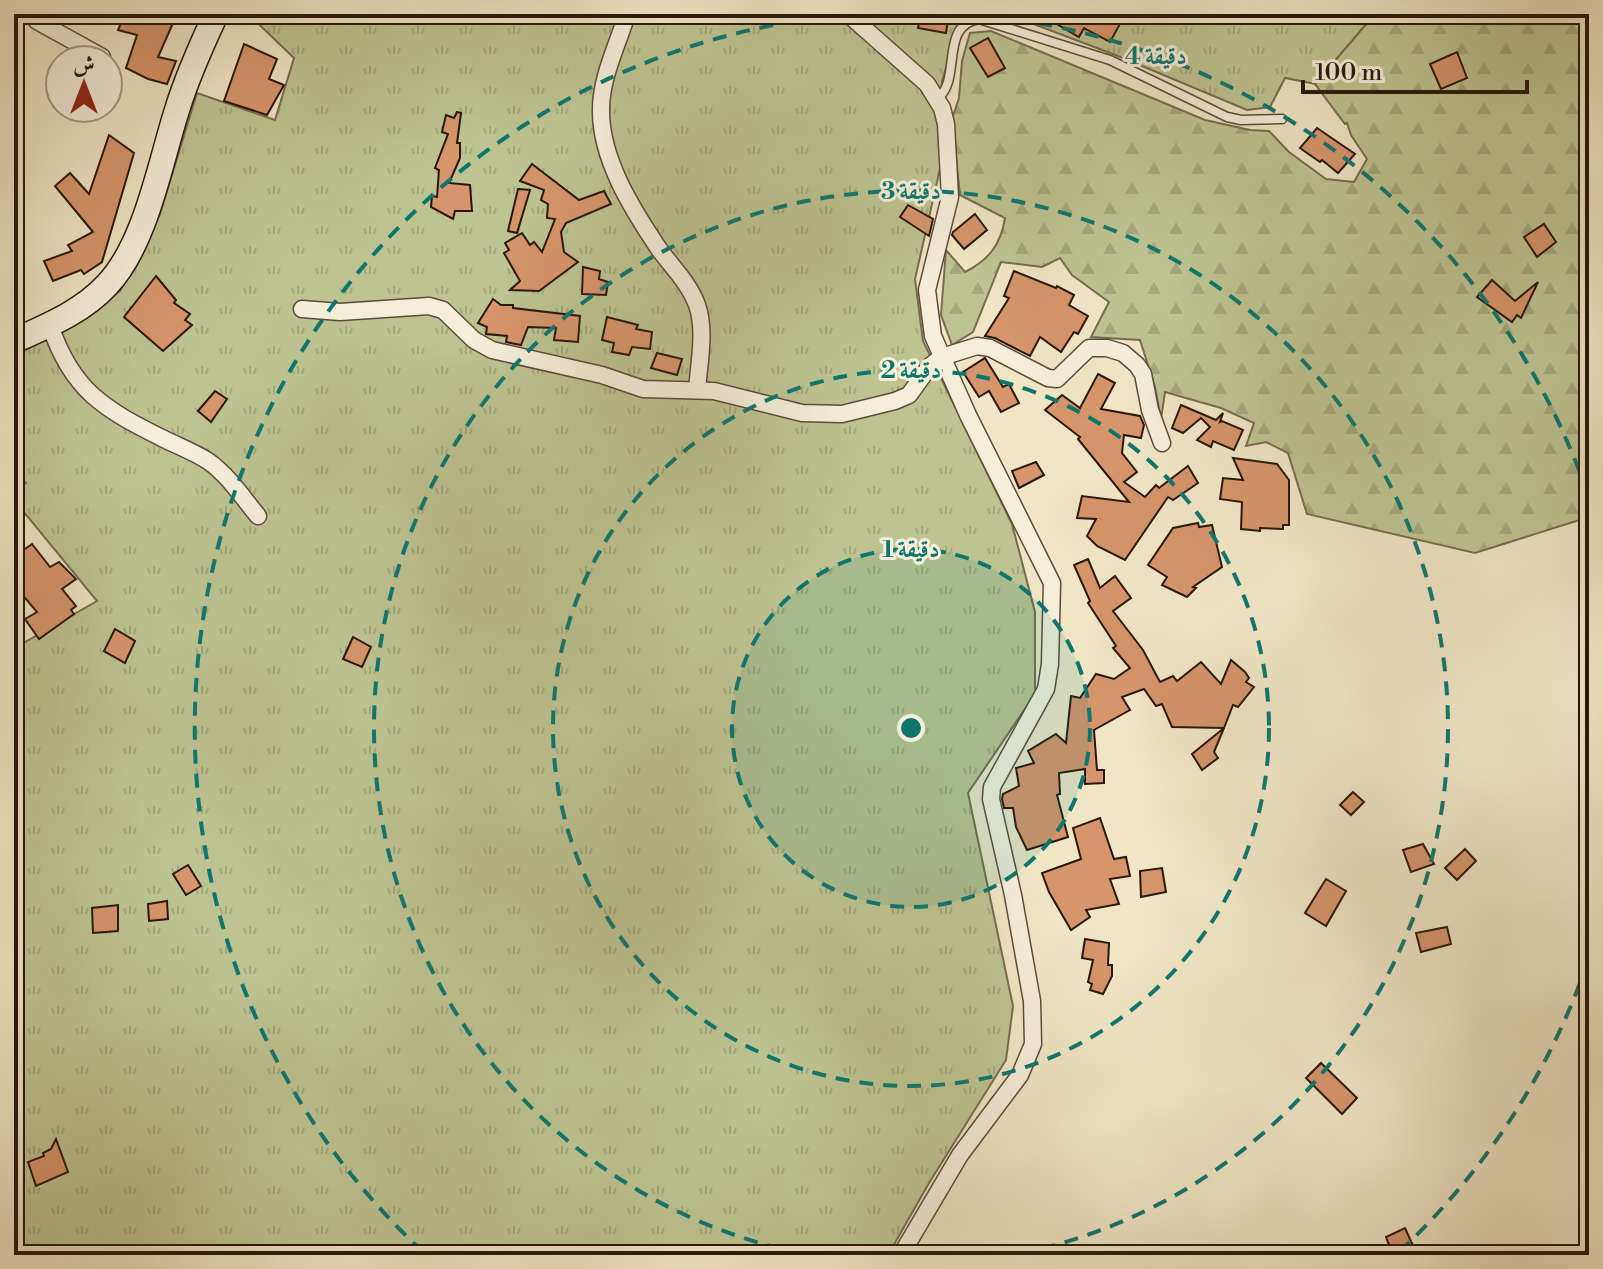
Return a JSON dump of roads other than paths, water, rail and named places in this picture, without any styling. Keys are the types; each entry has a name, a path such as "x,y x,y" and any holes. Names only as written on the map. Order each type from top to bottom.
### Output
{"street":[{"path":"33,14 37,21 79,44"},
{"path":"14,341 50,325 89,300 108,284 124,263 146,211 186,81 216,14"},
{"path":"627,14 605,82 601,107 603,136 631,205 698,306 701,345 697,390"},
{"path":"848,14 927,84 938,98 946,124 950,197 929,278 927,301 933,336 1052,583 1050,664 1046,689 992,787 991,799 1013,895 1032,1001 1033,1044 1020,1075 960,1155 901,1255"},
{"path":"302,309 340,312 429,306 443,310 474,340 492,350 602,375 643,389 729,394 802,413 842,414 909,395 918,387 930,366 942,357 977,346 990,348 1048,378 1057,379 1089,348 1107,348 1123,353 1143,374 1162,443"},
{"path":"50,325 59,352 82,386 124,419 208,461 258,516"}],"lane":[{"path":"938,98 949,84 951,56 957,37 967,23 979,19 1110,60 1227,117 1241,120 1282,119"}]}
